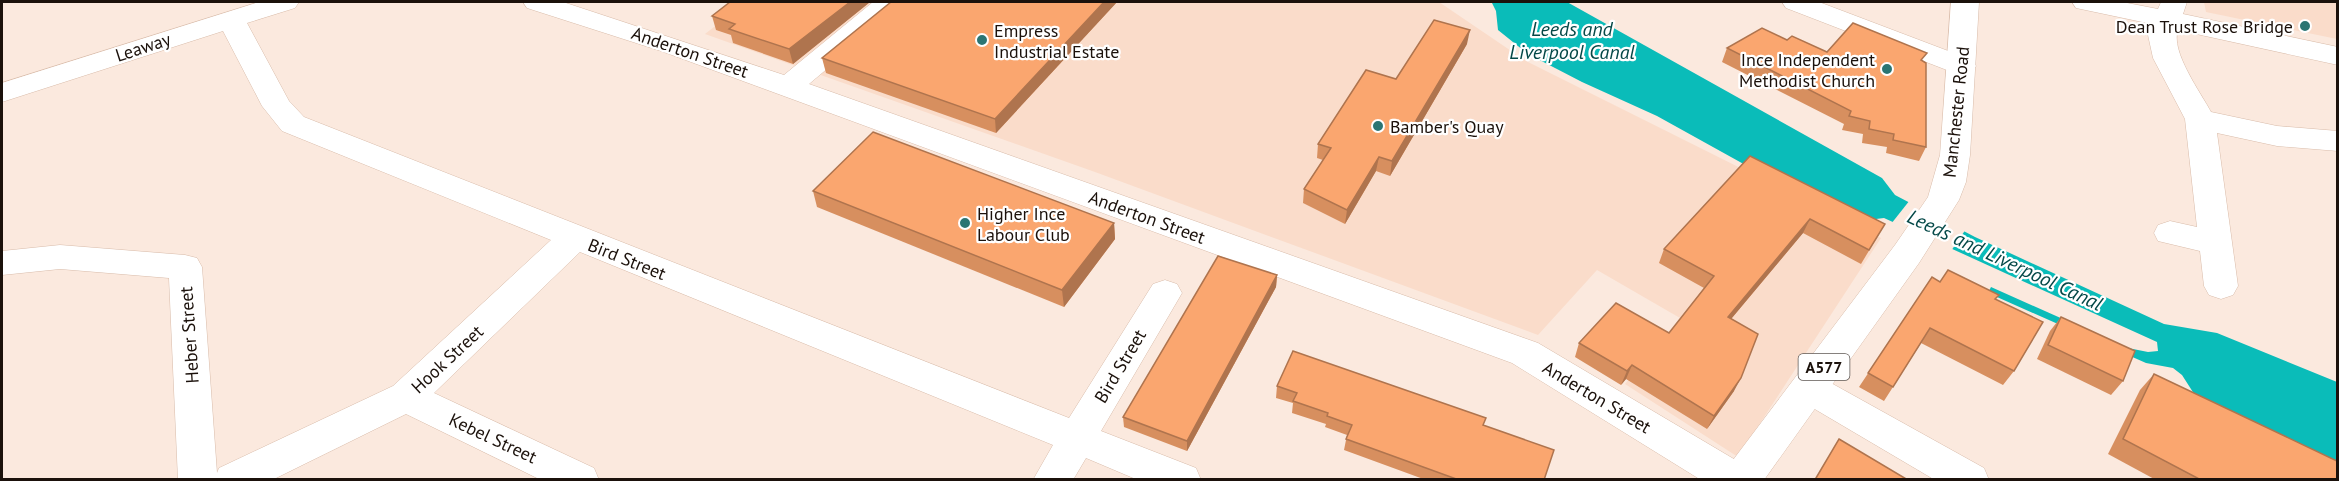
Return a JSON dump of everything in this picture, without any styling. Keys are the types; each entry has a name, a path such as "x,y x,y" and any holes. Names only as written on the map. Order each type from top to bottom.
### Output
{"main road":[{"name":"Leaway","path":"2,93 285,2"},
{"name":"Anderton Street","path":"537,2 671,45 1525,353 1735,480"},
{"path":"788,87 888,2"},
{"path":"1796,2 1962,66"},
{"name":"Manchester Road","path":"1741,480 1907,254 1940,204 1950,182 1955,155 1965,2"},
{"path":"2086,2 2171,10 2337,56"},
{"path":"2171,10 2162,35 2167,58 2200,119 2221,286"},
{"name":"Bird Street","path":"230,18 276,106 293,124 1076,439"},
{"path":"2200,119 2277,136 2337,141"},
{"path":"2170,233 2215,243"},
{"name":"Hook Street","path":"233,480 406,397 574,238"},
{"name":"Heber Street","path":"2,263 60,257 185,267 198,480"},
{"name":"Bird Street","path":"1052,480 1165,293"},
{"path":"1809,388 1970,480"},
{"name":"Kebel Street","path":"406,397 580,480"},
{"path":"1076,439 1182,480"}],"shaded area":[{"path":"746,2 1439,2 1526,61 1881,238 1738,457 1625,384 1680,318 1597,270 1538,335 1095,172 705,34"},
{"name":"Dean Trust Rose Bridge","path":"2204,2 2337,2 2337,39 2206,12"}],"water":[{"name":"Leeds and Liverpool Canal","path":"1483,2 1567,2 1882,178 1895,195 1975,237 2164,324 2217,333 2337,382 2337,467 2198,400 2182,375 2173,368 2146,363 1988,293 1991,287 2128,348 2148,352 2158,351 2157,342 1884,218 1868,220 1758,172 1657,116 1582,82 1528,54 1498,30 1496,11 1492,3"}],"pier":[{"path":"1910,200 1966,229 1951,251 1891,224"}],"building":[{"path":"730,2 850,2 789,49 729,29 735,24 712,16"},
{"name":"Empress Industrial Estate","path":"891,2 1104,2 995,119 822,58"},
{"name":"Bamber's Quay","path":"1434,20 1470,30 1392,161 1379,157 1347,210 1304,189 1331,148 1318,144 1366,70 1396,79"},
{"path":"1853,23 1927,53 1921,60 1926,63 1926,147 1893,140 1894,134 1869,129 1870,121 1849,116 1851,111 1727,48 1762,28 1787,40 1792,36 1827,52"},
{"name":"Higher Ince Labour Club","path":"873,132 1114,223 1062,290 813,191"},
{"path":"1750,156 1885,224 1869,250 1810,219 1728,317 1758,334 1741,378 1714,416 1632,365 1627,371 1579,343 1616,303 1669,333 1714,276 1664,249"},
{"path":"1218,256 1277,275 1187,441 1123,417"},
{"path":"1948,270 1999,295 1995,299 2043,322 2014,371 1930,328 1893,387 1868,373 1932,277 1940,282"},
{"path":"2061,317 2135,351 2123,381 2048,345"},
{"path":"1293,351 1486,418 1483,425 1554,450 1544,480 1459,480 1346,439 1352,425 1327,416 1328,413 1293,401 1297,393 1277,386"},
{"path":"2154,374 2337,461 2337,480 2201,480 2123,439"},
{"path":"1839,439 1908,480 1818,480 1816,478"}],"place":[{"name":"Dean Trust Rose Bridge","path":"2305,26"},
{"name":"Empress Industrial Estate","path":"982,40"},
{"name":"Ince Independent Methodist Church","path":"1887,69"},
{"name":"Bamber's Quay","path":"1378,126"},
{"name":"Higher Ince Labour Club","path":"965,223"}]}
